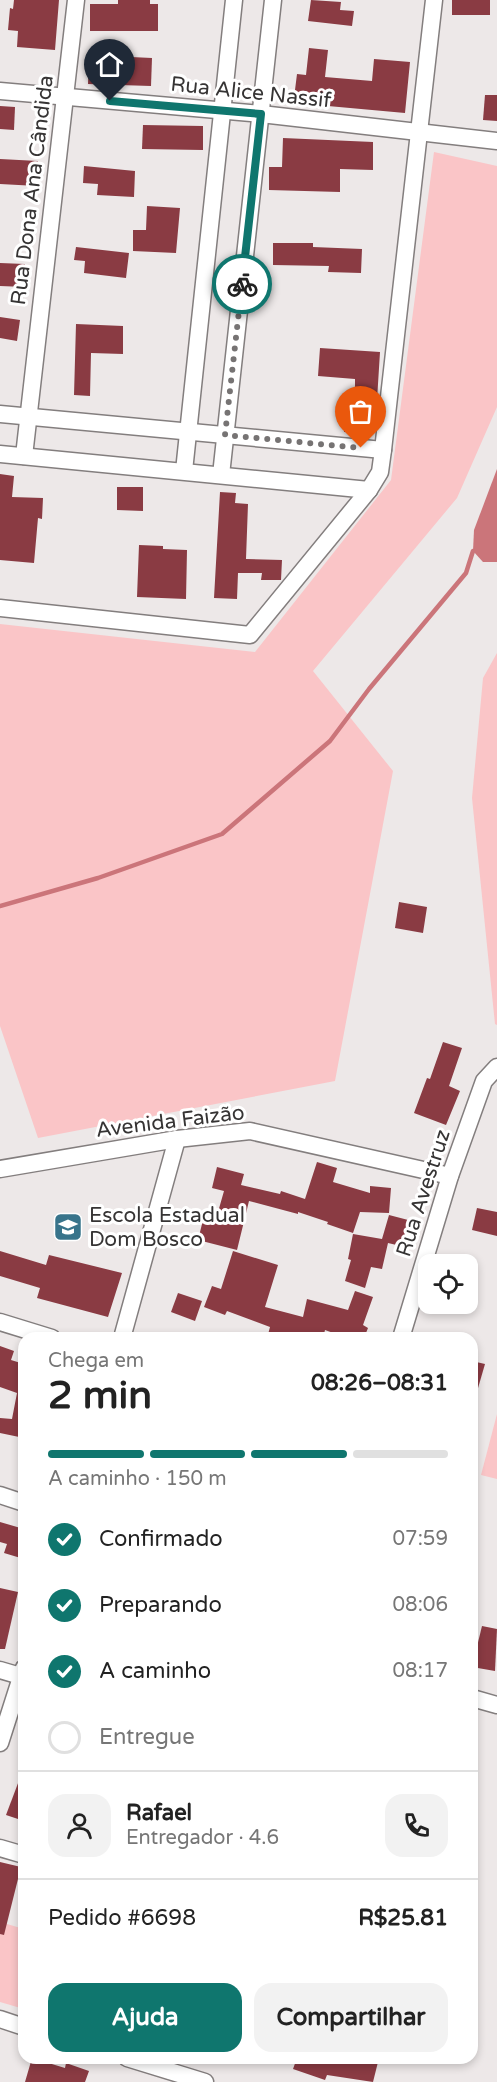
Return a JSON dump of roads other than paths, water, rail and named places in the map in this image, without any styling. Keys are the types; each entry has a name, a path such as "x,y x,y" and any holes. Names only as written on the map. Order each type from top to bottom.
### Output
{"street":[{"name":"Rua Dona Ana Cândida","path":"24,456 76,0"},
{"path":"184,471 190,432 234,0"},
{"path":"221,475 273,0"},
{"path":"0,608 250,634 369,490 380,472 383,450 434,0"},
{"name":"Rua Alice Nassif","path":"0,91 261,114 497,141"},
{"path":"0,414 383,450"},
{"path":"0,454 369,490"},
{"name":"Rua Avestruz","path":"403,1332 450,1176 484,1082 497,1067"},
{"name":"Avenida Faizão","path":"0,1169 177,1139 250,1131 450,1176"},
{"path":"124,1332 177,1139"},
{"path":"0,1322 32,1332"},
{"path":"0,1495 18,1501"},
{"path":"0,1670 18,1673"},
{"path":"0,1743 18,1689"},
{"path":"478,1700 497,1705"},
{"path":"0,1848 18,1853"},
{"path":"0,2019 18,2025"},
{"path":"146,2064 205,2082"},
{"path":"181,2075 184,2064"}],"waterway":[{"path":"0,906 98,878 222,834 330,741 369,689 466,573 473,551"}],"place":[{"name":"Escola Estadual Dom Bosco","path":"68,1227"}]}
